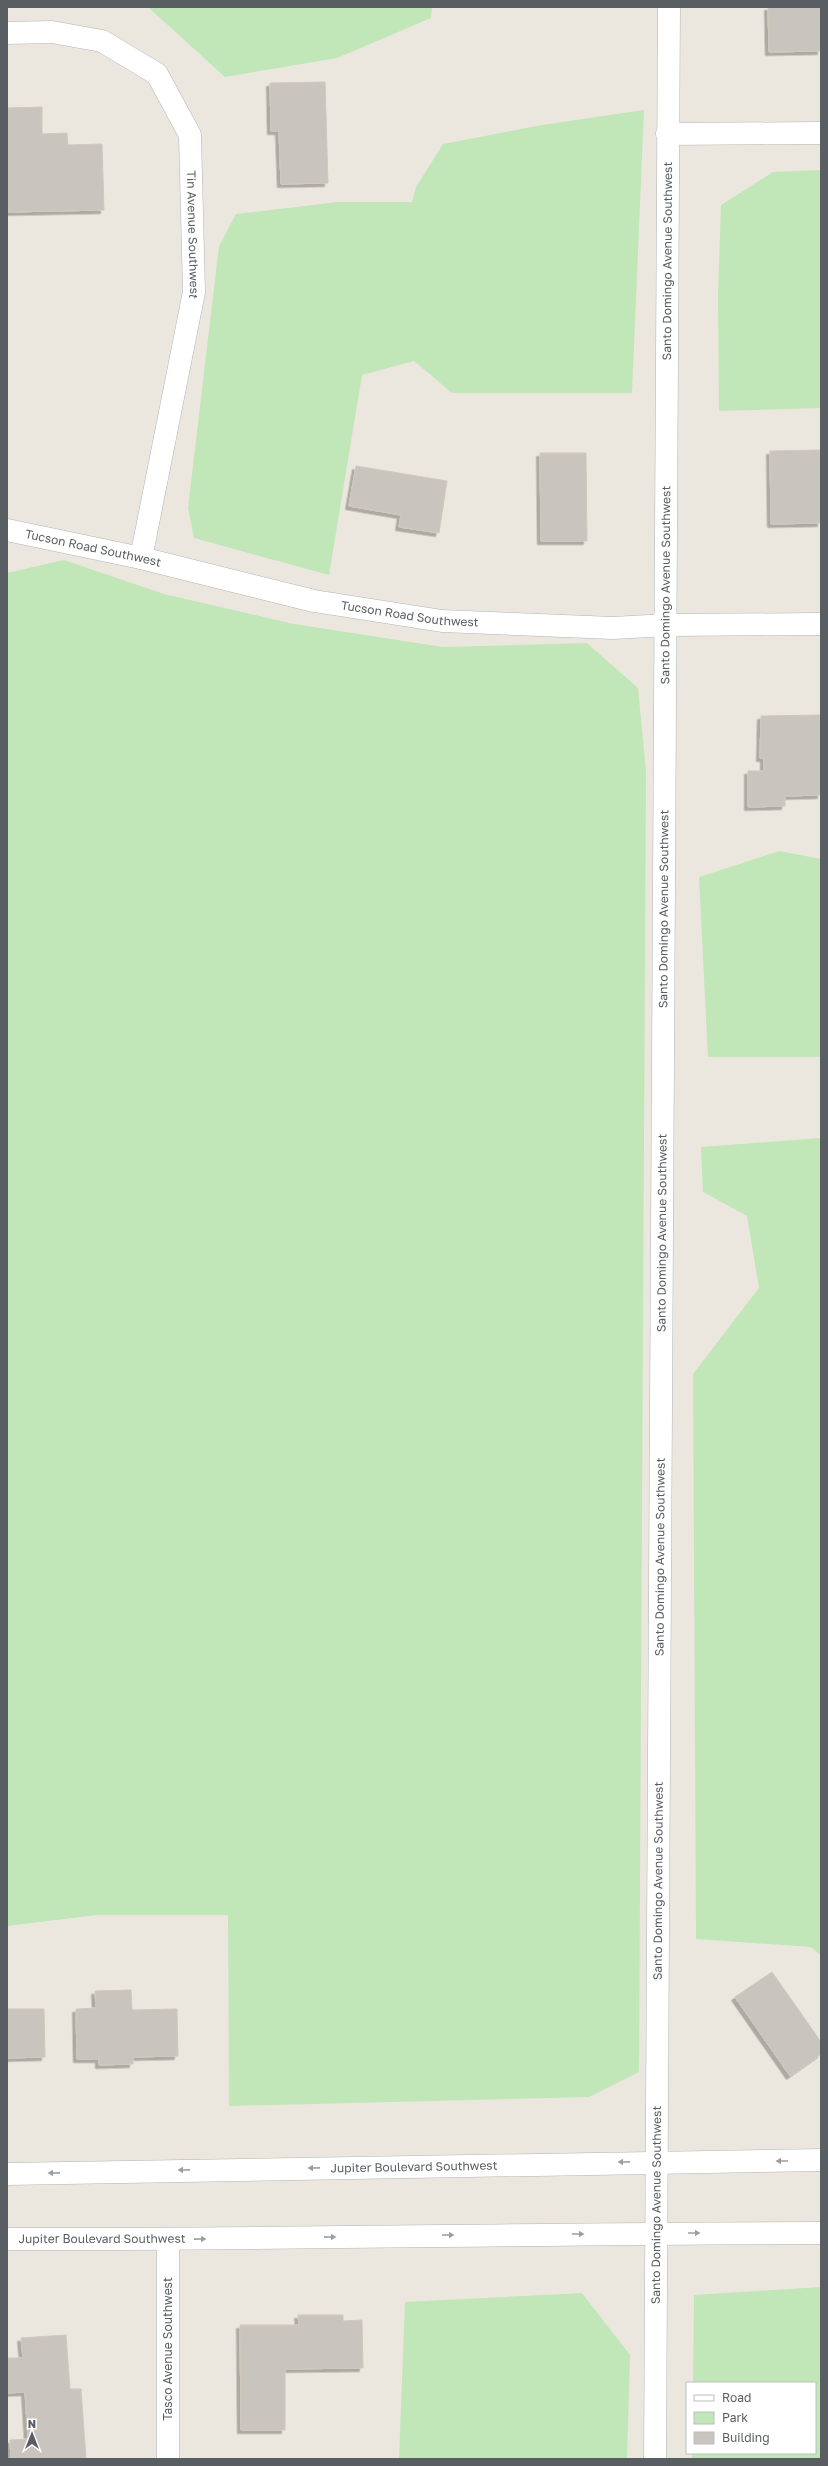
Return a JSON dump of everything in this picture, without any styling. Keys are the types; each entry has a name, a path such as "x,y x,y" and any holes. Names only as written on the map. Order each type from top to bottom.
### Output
{"street":[{"name":"Santo Domingo Avenue Southwest","path":"655,2459 667,625 667,134 669,7"},
{"name":"Tin Avenue Southwest","path":"7,33 52,32 102,41 157,74 190,136 194,292 141,558"},
{"path":"667,134 821,133"},
{"name":"Tucson Road Southwest","path":"7,530 141,558 314,601 442,621 613,628 667,625 821,624"},
{"name":"Jupiter Boulevard Southwest","path":"7,2174 821,2160"},
{"name":"Jupiter Boulevard Southwest","path":"7,2239 168,2240 656,2233 821,2233"},
{"name":"Tasco Avenue Southwest","path":"168,2240 168,2459"}],"green space":[{"path":"148,7 432,7 431,18 337,58 225,77"},
{"path":"644,110 632,393 452,393 414,361 362,375 329,575 194,538 188,508 219,246 236,214 338,202 412,202 416,187 443,144 542,125"},
{"path":"821,170 821,408 719,411 718,296 721,205 773,172"},
{"path":"64,560 164,594 294,624 443,647 587,643 638,688 646,772 639,2072 589,2097 229,2106 228,1915 97,1915 7,1926 7,573"},
{"path":"779,851 821,859 821,1057 708,1057 699,877"},
{"path":"821,1138 821,1955 811,1947 696,1939 693,1374 759,1288 747,1216 703,1192 701,1147"},
{"path":"821,2287 821,2459 692,2459 692,2454 816,2454 816,2382 693,2382 694,2295"},
{"path":"582,2293 630,2355 627,2459 399,2459 405,2302"}],"building":[{"path":"768,7 821,7 821,51 769,52"},
{"path":"325,82 328,183 281,184 279,131 271,131 270,83"},
{"path":"42,107 42,134 67,133 68,145 102,144 104,210 8,212 7,108"},
{"path":"820,450 821,523 771,524 770,451"},
{"path":"540,453 586,453 587,541 541,541"},
{"path":"356,466 447,481 439,533 399,527 401,515 349,506"},
{"path":"821,715 821,795 785,796 785,806 748,807 748,771 764,771 764,758 760,758 761,716"},
{"path":"772,1972 821,2042 821,2054 790,2076 735,1997"},
{"path":"131,1990 132,2010 177,2009 178,2056 133,2057 133,2064 99,2065 99,2059 77,2059 76,2009 96,2008 95,1991"},
{"path":"7,2009 44,2009 45,2057 7,2058"},
{"path":"298,2315 343,2315 343,2321 362,2320 363,2368 285,2369 285,2430 241,2430 240,2325 299,2325"},
{"path":"66,2335 70,2389 81,2389 86,2459 11,2459 10,2440 28,2439 25,2392 7,2393 7,2358 23,2358 21,2338"}]}
